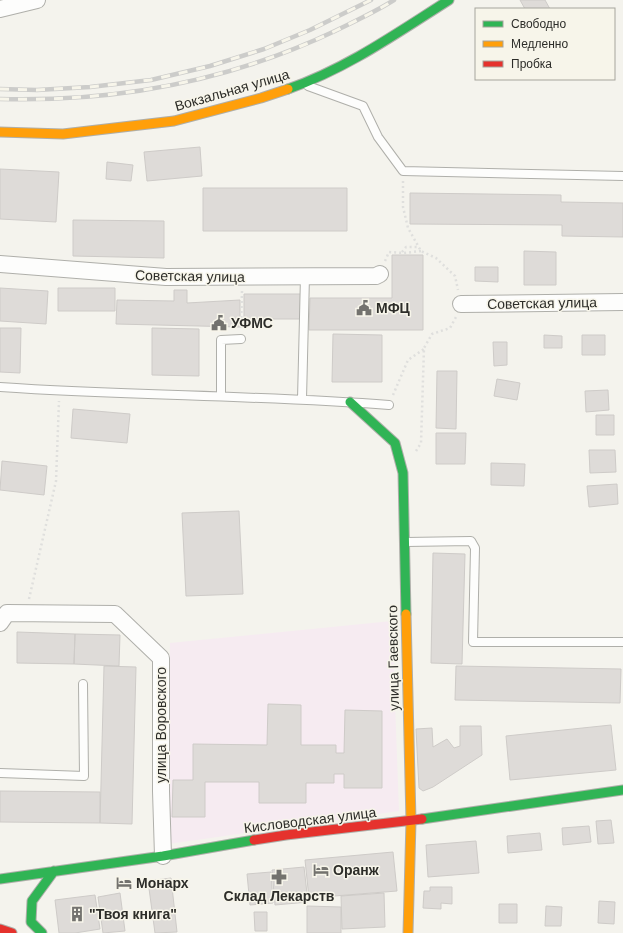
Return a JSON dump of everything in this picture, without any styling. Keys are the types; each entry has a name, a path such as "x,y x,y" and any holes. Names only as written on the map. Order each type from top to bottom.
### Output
{"street":[{"path":"0,9 37,0"},
{"name":"Вокзальная улица","path":"0,132 63,134 174,121 261,98 302,84 377,46 449,0"},
{"name":"Советская улица","path":"0,264 166,277 376,276 380,274"},
{"name":"Советская улица","path":"461,304 623,302"},
{"name":"улица Гаевского","path":"350,402 395,443 403,473 411,821 408,933"},
{"name":"улица Воровского","path":"0,624 7,613 115,614 161,658 161,791 163,856"},
{"name":"Кисловодская улица","path":"0,879 163,856 286,835 411,821 623,790"},
{"path":"42,933 32,922 32,901 54,871"},
{"path":"0,929 12,933"}],"lane":[{"path":"302,84 363,106 378,137 403,171 623,176"},
{"path":"302,399 305,276"},
{"path":"221,396 221,340 241,339"},
{"path":"0,387 59,391 302,399 389,405"},
{"path":"405,542 471,541 475,548 472,642 623,642"},
{"path":"0,773 84,776 83,684"}],"path":[{"path":"389,405 408,360 424,348 432,334 450,328 461,304 455,276 436,258 418,248 408,228 403,207 403,171"},
{"path":"401,252 406,247 418,248"},
{"path":"380,274 389,252 421,251"},
{"path":"241,277 241,339"},
{"path":"403,473 421,443 424,348"},
{"path":"26,613 56,481 59,391"}],"shaded area":[{"path":"392,621 399,811 168,844 170,643"}],"building":[{"path":"520,0 545,0 549,8 524,8"},
{"path":"200,147 202,176 147,181 144,152"},
{"path":"107,162 133,165 131,181 106,179"},
{"path":"0,169 59,172 56,222 0,219"},
{"path":"203,188 347,188 347,231 203,231"},
{"path":"410,193 561,195 561,202 623,203 623,237 562,236 562,225 410,224"},
{"path":"73,220 164,221 164,258 73,256"},
{"path":"524,251 556,252 556,285 524,285"},
{"path":"392,255 423,255 423,330 309,330 310,298 392,298"},
{"path":"475,267 498,267 498,282 475,281"},
{"path":"0,288 48,291 46,324 0,321"},
{"path":"58,288 115,288 115,311 58,311"},
{"path":"174,290 187,290 187,303 240,300 240,327 116,324 117,300 174,301"},
{"path":"244,294 301,294 301,319 244,319"},
{"path":"0,328 21,328 20,373 0,372"},
{"path":"152,328 199,329 199,376 152,375"},
{"path":"333,334 382,335 382,382 332,382"},
{"path":"544,335 562,336 562,348 544,348"},
{"path":"582,335 605,335 605,355 582,355"},
{"path":"493,342 507,342 507,365 494,366"},
{"path":"437,371 457,371 456,429 436,428"},
{"path":"497,379 520,383 517,400 494,396"},
{"path":"608,390 609,410 586,412 585,391"},
{"path":"73,409 130,414 127,443 71,438"},
{"path":"596,415 614,415 614,435 596,435"},
{"path":"436,433 466,433 465,464 436,464"},
{"path":"589,450 615,450 616,472 590,473"},
{"path":"2,461 47,466 44,495 0,490"},
{"path":"491,463 525,464 524,486 491,485"},
{"path":"617,484 618,504 589,507 587,486"},
{"path":"239,511 243,594 186,596 182,513"},
{"path":"433,553 465,554 462,664 431,663"},
{"path":"17,632 75,634 74,664 17,663"},
{"path":"75,634 120,635 119,666 74,664"},
{"path":"104,666 136,667 132,824 100,823"},
{"path":"456,666 621,669 620,703 455,700"},
{"path":"268,704 301,705 301,745 336,745 336,753 344,753 345,710 382,711 382,788 344,788 344,774 334,774 334,783 306,783 306,803 259,803 259,782 205,782 205,817 172,817 173,780 193,780 193,744 267,745"},
{"path":"611,725 616,770 510,780 506,736"},
{"path":"460,726 481,726 482,755 433,787 423,791 419,788 416,729 432,728 433,747 447,739 454,748 460,746"},
{"path":"0,791 100,792 100,823 0,822"},
{"path":"611,820 614,843 598,844 596,821"},
{"path":"589,826 591,842 563,845 562,828"},
{"path":"540,833 542,850 508,853 507,836"},
{"path":"476,841 479,873 428,877 426,845"},
{"path":"393,852 397,891 309,898 305,860"},
{"path":"304,867 308,902 275,905 272,870"},
{"path":"271,872 273,903 250,905 247,874"},
{"path":"171,878 177,932 155,933 148,881"},
{"path":"430,887 452,887 452,904 441,903 441,909 423,908 424,891 430,891"},
{"path":"120,893 125,931 103,933 98,897"},
{"path":"384,893 385,927 342,929 341,896"},
{"name":"\"Твоя книга\"","path":"95,895 100,929 75,933 59,933 55,900"},
{"path":"599,901 615,902 614,924 598,923"},
{"path":"499,904 517,904 517,923 499,923"},
{"path":"307,906 341,907 341,933 307,933"},
{"path":"546,906 562,907 561,926 545,926"},
{"path":"254,912 267,912 267,931 255,931"}],"railway":[{"path":"0,89 37,90 90,87 151,80 210,66 264,49 310,30 371,0"},
{"path":"0,99 87,97 172,85 213,75 255,63 295,48 335,31 394,0"}],"traffic: fast":[{"path":"288,89 309,81 351,61 449,0"},
{"path":"350,402 395,443 403,473 406,614"},
{"path":"422,819 623,790"},
{"path":"0,879 163,856 254,840"},
{"path":"42,933 31,922 32,901 54,871"}],"traffic: slow":[{"path":"0,132 63,134 174,121 261,98 288,89"},
{"path":"406,614 411,821 408,933"}],"traffic: jam":[{"path":"254,840 422,819"},
{"path":"0,929 12,933"}],"place":[{"name":"МФЦ","path":"364,308"},
{"name":"УФМС","path":"219,323"},
{"name":"Оранж","path":"321,870"},
{"name":"Склад Лекарств","path":"279,877"},
{"name":"Монарх","path":"124,883"},
{"name":"\"Твоя книга\"","path":"77,914"}]}
